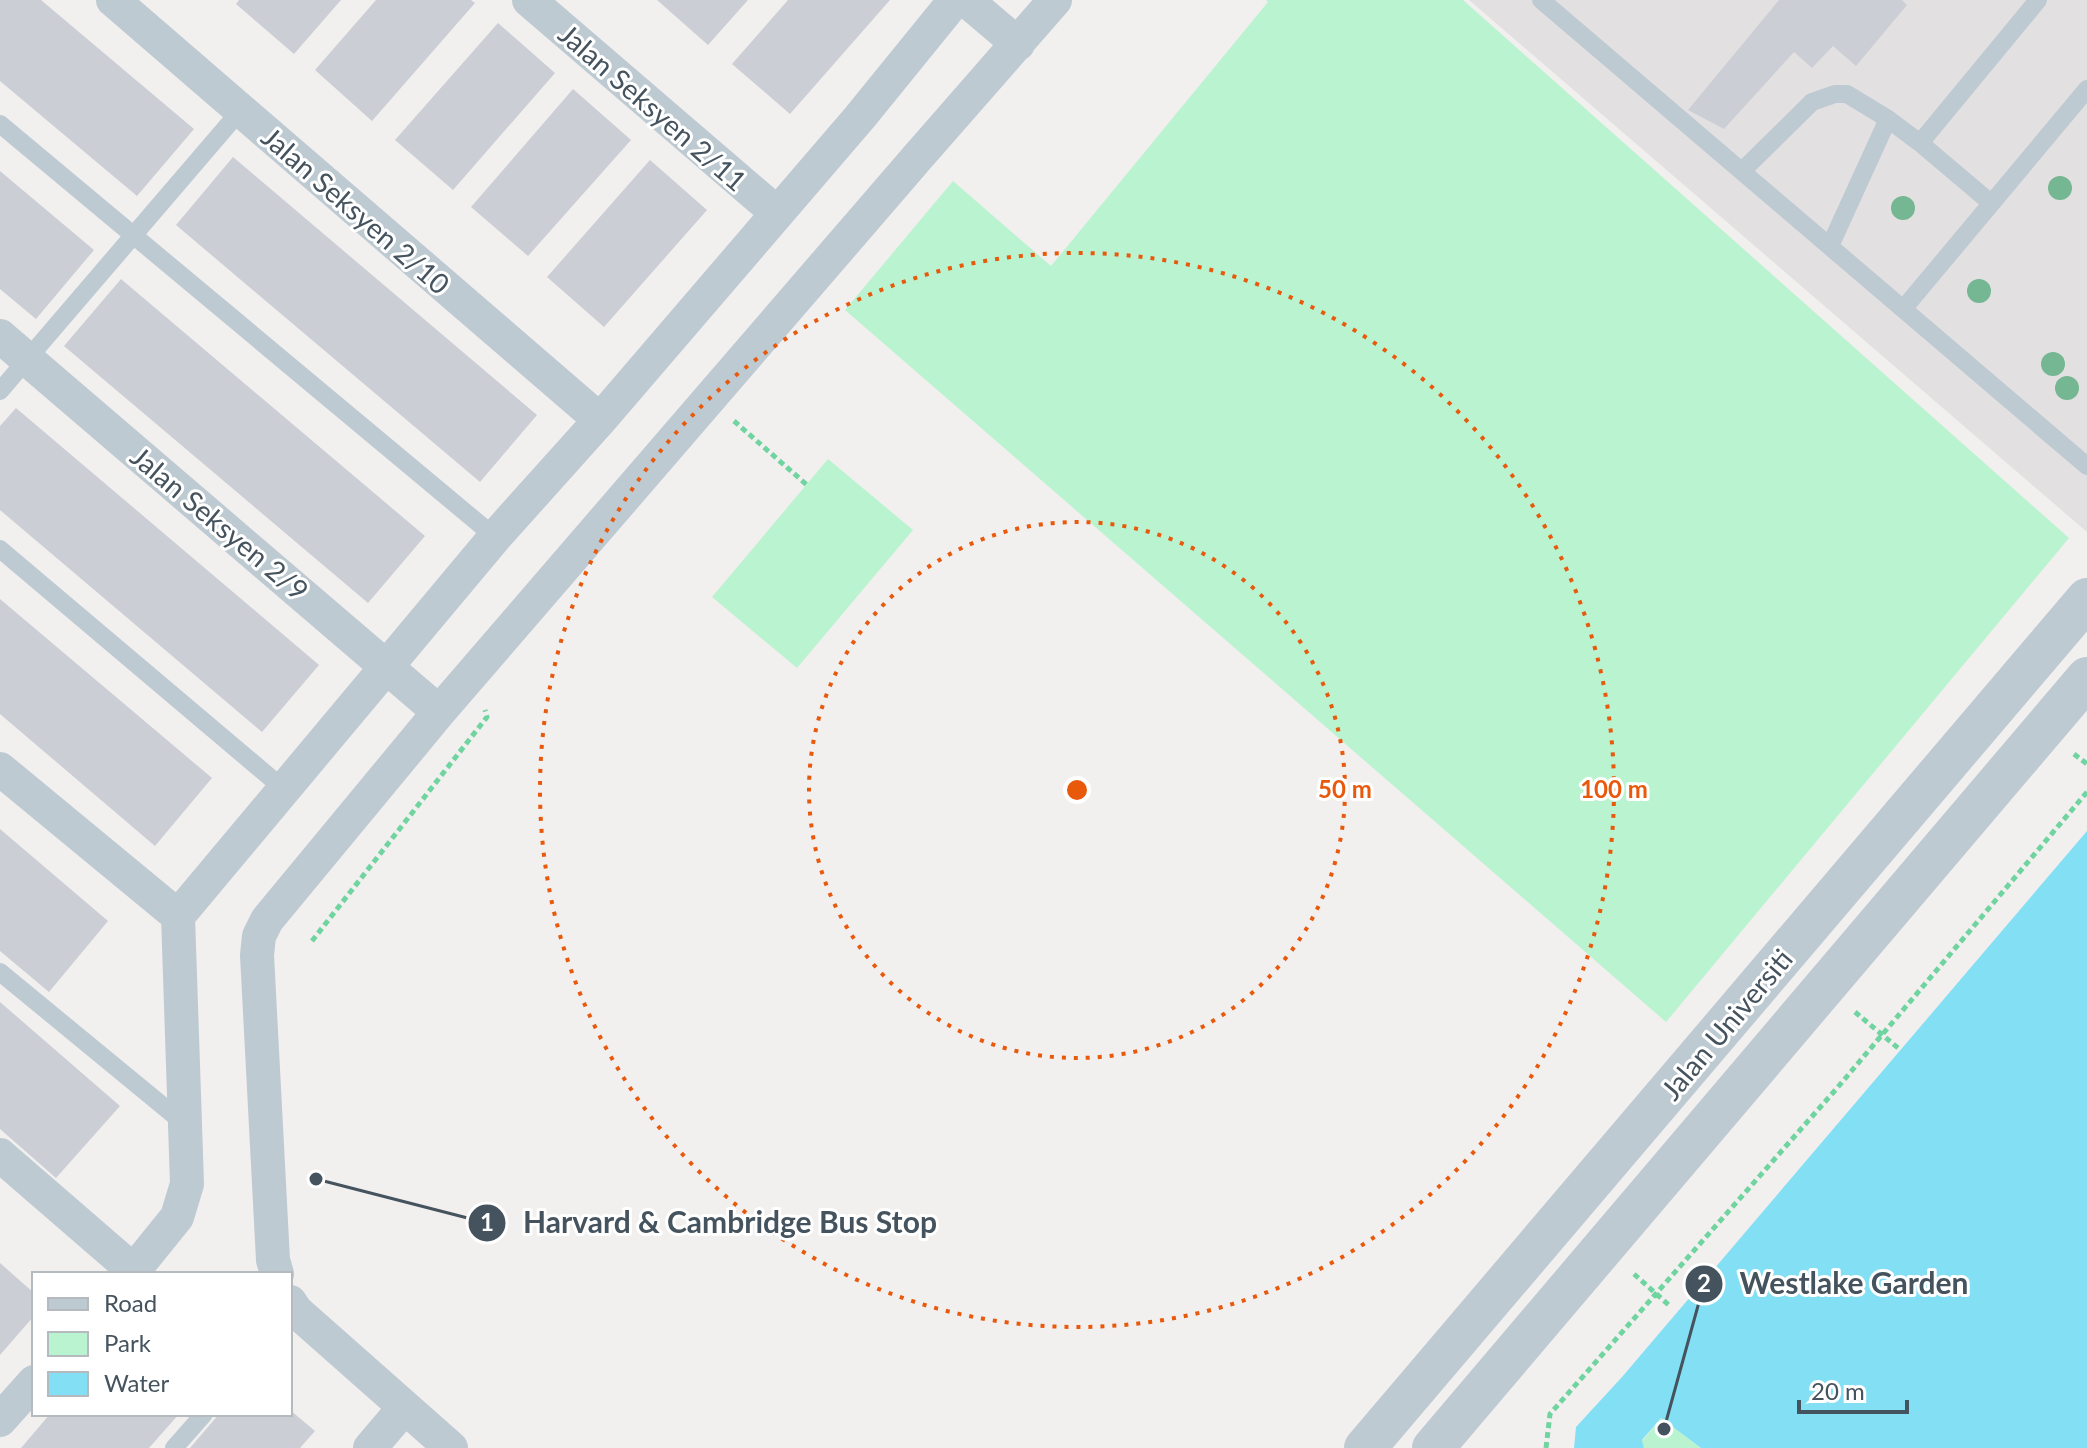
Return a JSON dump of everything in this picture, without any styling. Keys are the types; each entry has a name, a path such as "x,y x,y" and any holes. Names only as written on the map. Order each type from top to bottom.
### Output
{"street":[{"name":"Jalan Seksyen 2/10","path":"113,0 600,420"},
{"name":"Jalan Seksyen 2/11","path":"529,0 777,213"},
{"path":"5,1169 132,1272 177,1217 187,1184 178,916 495,537 600,420 860,117 955,0"},
{"path":"966,0 1018,44"},
{"path":"276,1272 273,1260 257,955 259,936 267,920 439,712 1055,0"},
{"name":"Jalan Seksyen 2/9","path":"0,336 439,712"},
{"name":"Jalan Universiti","path":"1365,1448 2087,599"},
{"name":"Jalan Universiti","path":"1433,1448 2087,678"},
{"path":"0,769 178,916"},
{"path":"292,1310 451,1448"},
{"path":"0,1420 32,1384"},
{"path":"370,1448 404,1408"}],"lane":[{"path":"1541,0 2087,466"},
{"path":"1920,143 2038,0"},
{"path":"1904,308 2087,89"},
{"path":"1742,171 1812,102 1835,94 1847,94 1920,143 1991,203"},
{"path":"0,391 240,111"},
{"path":"1830,246 1888,119"},
{"path":"0,124 495,537"},
{"path":"0,549 285,790"},
{"path":"0,972 186,1125"},
{"path":"174,1448 202,1416"}],"path":[{"path":"709,399 807,485"},
{"path":"312,941 487,717"},
{"path":"2074,753 2087,764"},
{"path":"1546,1448 1550,1414 1882,1034 2087,792"},
{"path":"1855,1012 1898,1048"},
{"path":"1634,1274 1671,1307"}],"shaded area":[{"path":"1469,0 2087,0 2087,532"}],"green space":[{"path":"1266,0 1463,0 2069,538 1666,1022 845,310 953,181 1051,266 1268,2"},
{"path":"828,459 913,530 797,668 712,597"},
{"path":"1661,1418 1701,1448 1644,1448 1642,1441"}],"water":[{"path":"2087,831 2087,1448 1701,1448 1661,1418 1642,1440 1644,1448 1574,1448 1576,1427"}],"building":[{"path":"0,0 41,0 194,129 137,196 0,81"},
{"path":"239,0 341,0 294,54 236,4"},
{"path":"376,0 471,0 475,3 372,121 315,70"},
{"path":"657,0 748,0 708,45"},
{"path":"788,0 890,0 790,114 732,64"},
{"path":"1779,0 1902,0 1907,5 1856,66 1833,46 1812,68 1794,52 1724,129 1688,110"},
{"path":"498,23 555,73 453,190 395,140"},
{"path":"573,89 631,140 528,256 471,207"},
{"path":"233,157 537,415 480,482 176,225"},
{"path":"650,160 707,210 604,327 547,277"},
{"path":"0,171 94,250 36,319 0,289"},
{"path":"121,279 425,536 368,603 64,346"},
{"path":"16,408 319,665 262,732 0,510 0,426"},
{"path":"0,599 212,778 155,846 0,714"},
{"path":"0,829 108,921 49,992 0,951"},
{"path":"0,1002 120,1106 56,1178 0,1129"},
{"path":"0,1263 32,1291 32,1318 0,1355"},
{"path":"292,1412 315,1431 300,1448 190,1448 217,1416 292,1416"},
{"path":"48,1416 177,1416 149,1448 21,1448"}],"place":[{"name":"Harvard & Cambridge Bus Stop","path":"316,1179"},
{"name":"Westlake Garden","path":"1664,1429"}]}
